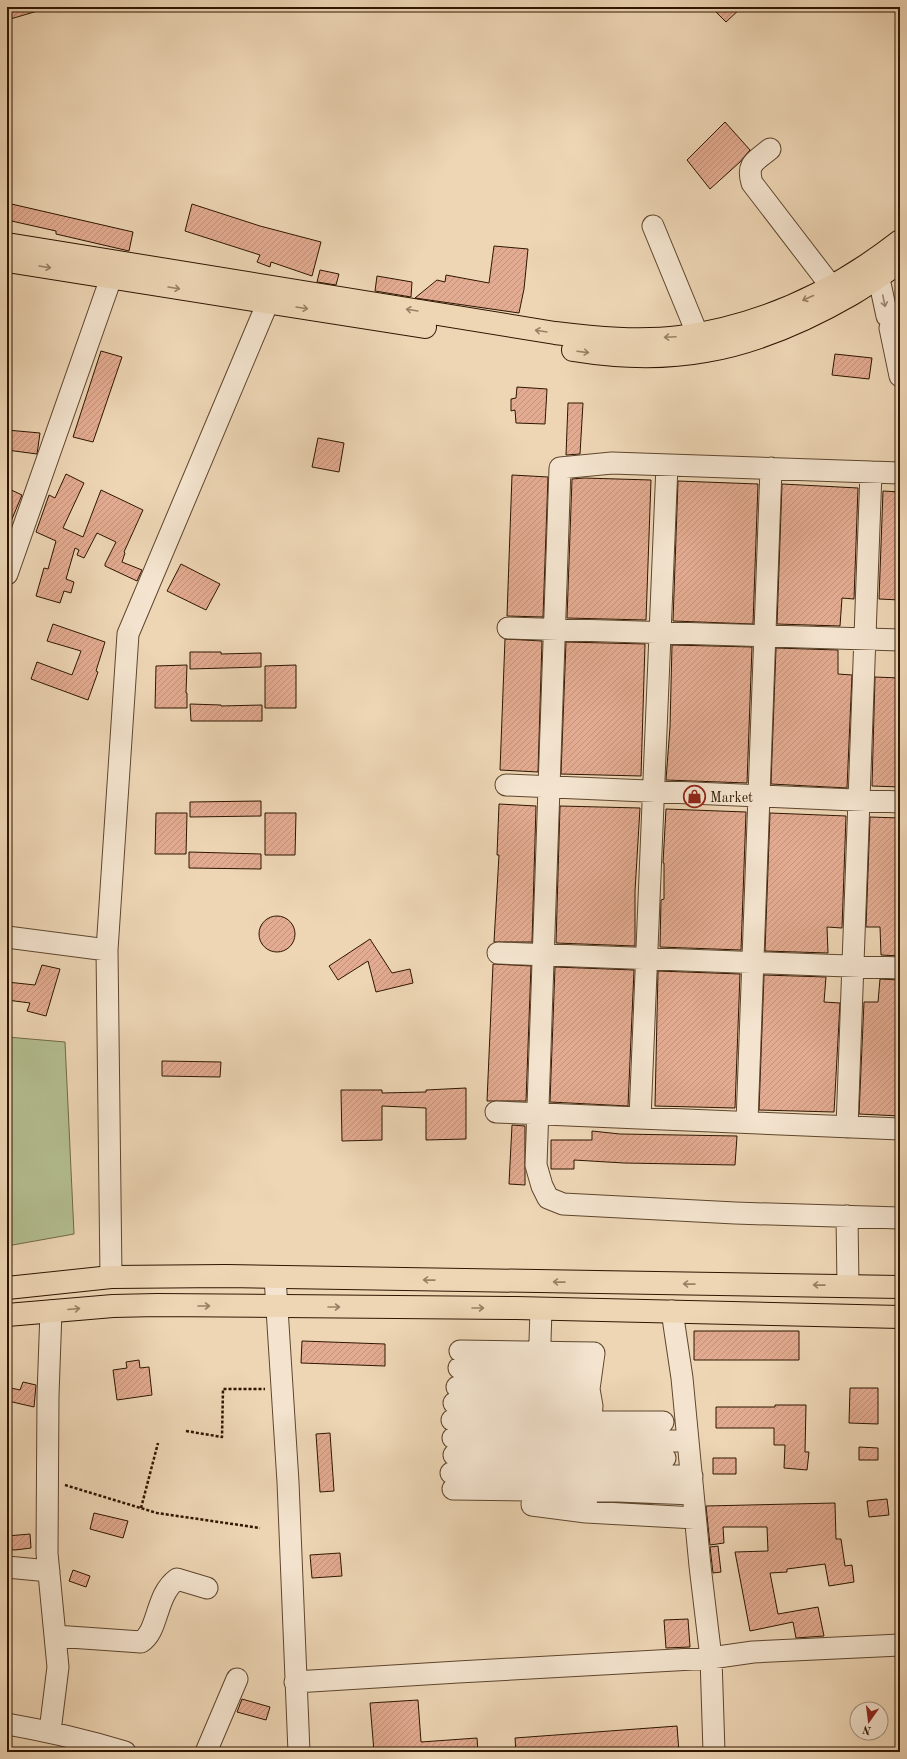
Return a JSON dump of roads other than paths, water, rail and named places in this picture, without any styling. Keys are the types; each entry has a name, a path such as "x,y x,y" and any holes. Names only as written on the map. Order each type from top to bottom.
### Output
{"main road":[{"path":"7,261 580,352 618,355 663,355 706,351 746,341 783,328 819,312 853,293 900,241"},
{"path":"7,244 555,333 595,338 637,339 679,337 733,326 776,312 816,295 851,276 900,262"},
{"path":"7,1288 110,1277 275,1277 900,1287"},
{"path":"515,1281 516,1308"},
{"path":"7,1316 113,1306 277,1306 516,1308 900,1317"}],"street":[{"path":"770,149 752,164 749,173 752,183 831,286"},
{"path":"653,226 696,333"},
{"path":"877,268 900,376"},
{"path":"7,574 111,278"},
{"path":"110,1277 107,950 128,634 268,302"},
{"path":"900,473 612,463 560,468 542,955 536,1165 548,1198 563,1204 900,1218"},
{"path":"640,1118 667,465"},
{"path":"747,1122 771,468"},
{"path":"847,1126 871,472"},
{"path":"508,628 900,640"},
{"path":"506,785 900,802"},
{"path":"7,938 107,950"},
{"path":"498,953 900,968"},
{"path":"496,1112 900,1129"},
{"path":"847,1216 848,1286"},
{"path":"275,1277 295,1622 295,1682 299,1752"},
{"path":"541,1309 532,1505 586,1512 695,1518"},
{"path":"50,1731 58,1667 47,1553 48,1395 51,1311"},
{"path":"672,1311 682,1378 695,1518 711,1658 714,1752"},
{"path":"537,1422 594,1353 586,1512"},
{"path":"455,1420 537,1422"},
{"path":"455,1420 537,1422 589,1431 688,1440"},
{"path":"455,1420 537,1422 589,1431 665,1458"},
{"path":"455,1420 537,1422 589,1431 663,1422"},
{"path":"455,1420 537,1422 589,1431 692,1485"},
{"path":"7,1567 49,1571"},
{"path":"55,1636 141,1642 148,1637 161,1601 171,1583 176,1579 207,1588"},
{"path":"295,1682 711,1658 753,1652 900,1645"},
{"path":"206,1752 237,1679"},
{"path":"7,1724 50,1731 90,1747 125,1752"}],"place":[{"name":"Market","path":"695,797"}]}
